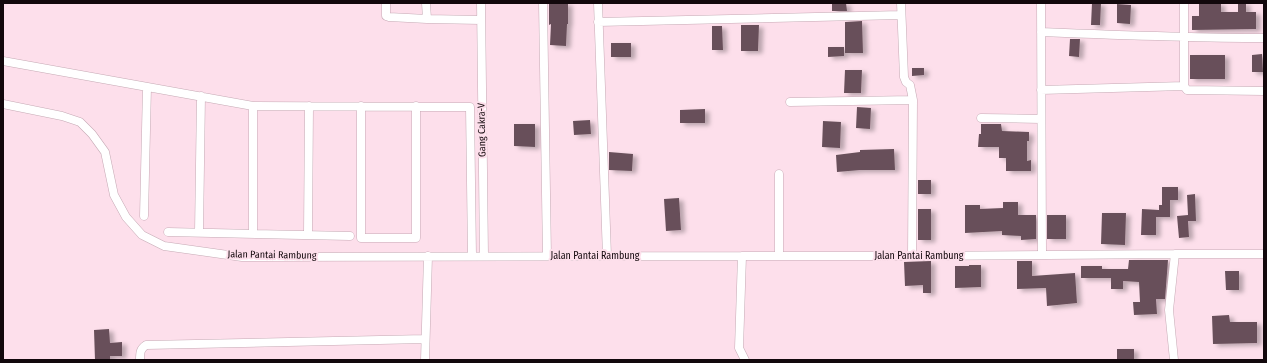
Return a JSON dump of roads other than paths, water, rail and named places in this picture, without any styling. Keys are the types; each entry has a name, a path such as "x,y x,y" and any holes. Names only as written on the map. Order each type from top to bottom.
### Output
{"street":[{"path":"386,3 387,17 481,20"},
{"path":"426,3 427,19"},
{"name":"Gang Cakra-V","path":"481,3 484,256"},
{"path":"544,3 547,256"},
{"path":"598,3 607,256"},
{"path":"901,3 904,77 906,82 910,85 913,100 912,256"},
{"path":"1040,3 1042,255"},
{"path":"1184,3 1184,86 1187,90 1264,91"},
{"path":"598,22 901,14"},
{"path":"1041,32 1184,38 1264,38"},
{"path":"3,61 253,106 470,107 472,256"},
{"path":"1041,90 1184,86"},
{"path":"144,216 147,87"},
{"path":"199,232 201,96"},
{"path":"790,102 913,100"},
{"name":"Jalan Pantai Rambung","path":"3,104 62,116 80,122 92,134 105,152 114,195 126,217 142,235 164,246 242,256 912,256 1264,254"},
{"path":"253,106 254,233"},
{"path":"308,234 309,106"},
{"path":"361,106 361,238 416,238 416,106"},
{"path":"981,118 1042,119"},
{"path":"779,174 779,256"},
{"path":"168,232 350,236"},
{"path":"1174,360 1169,310 1175,254"},
{"path":"425,360 428,256"},
{"path":"742,256 739,348 745,360"},
{"path":"140,360 140,353 146,345 425,339"}]}
